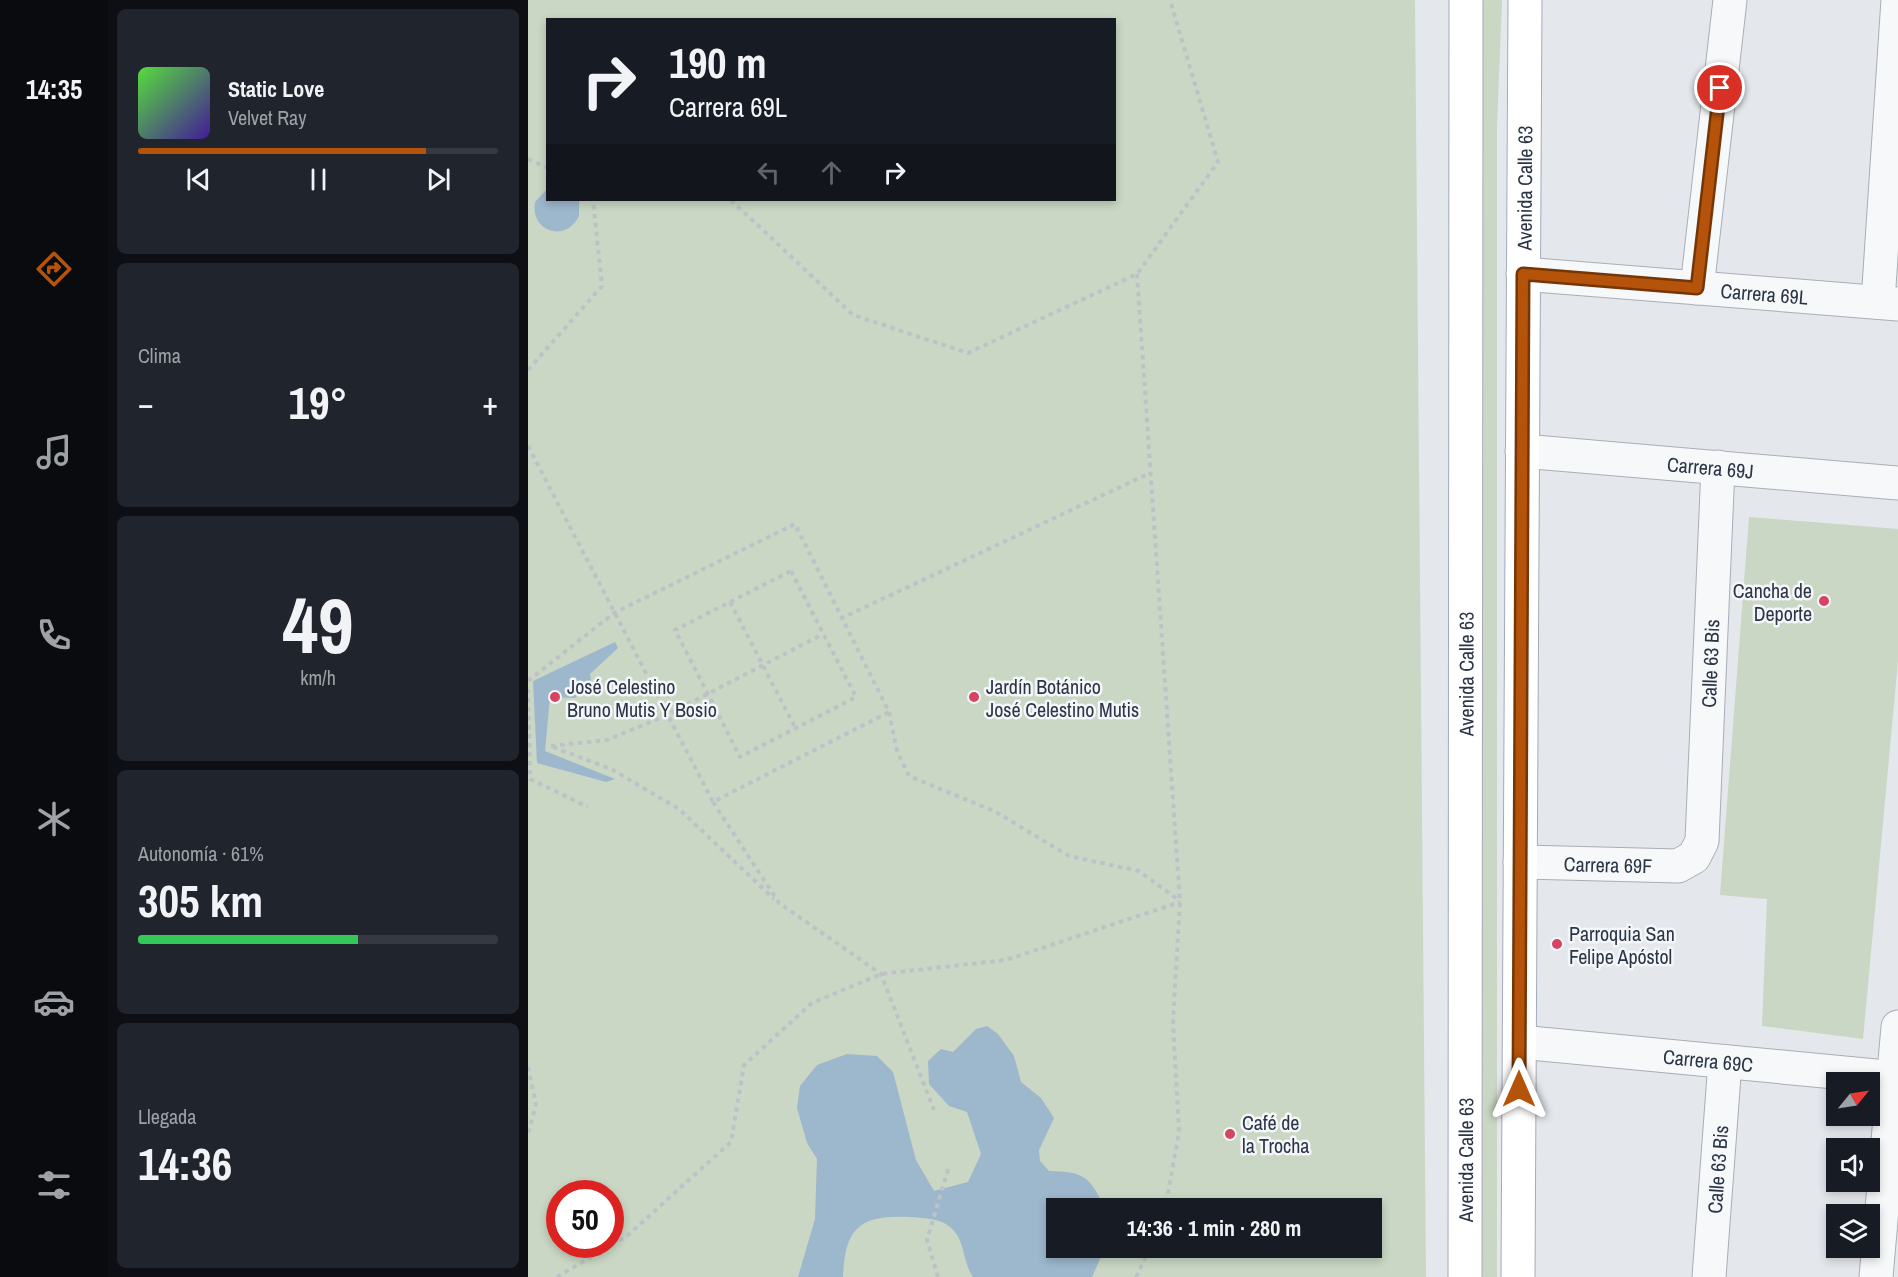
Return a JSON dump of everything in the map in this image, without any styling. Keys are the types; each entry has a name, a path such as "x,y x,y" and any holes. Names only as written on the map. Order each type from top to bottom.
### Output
{"main road":[{"name":"Avenida Calle 63","path":"1465,1277 1466,0"},
{"name":"Avenida Calle 63","path":"1518,1277 1525,0"}],"street":[{"path":"1697,288 1730,0"},
{"path":"1888,303 1898,0"},
{"name":"Carrera 69L","path":"1523,274 1888,303"},
{"name":"Carrera 69J","path":"1522,451 1898,483"},
{"name":"Calle 63 Bis","path":"1694,857 1702,841 1718,467"},
{"name":"Carrera 69F","path":"1520,862 1678,866 1694,857"},
{"path":"1876,1277 1896,1078 1898,1028"},
{"name":"Carrera 69C","path":"1520,1042 1896,1078"},
{"name":"Calle 63 Bis","path":"1708,1277 1725,1062"}],"path":[{"path":"732,201 853,315 968,353 1137,274 1218,162 1170,0"},
{"path":"528,159 546,167"},
{"path":"528,370 602,286 593,201"},
{"path":"1137,274 1180,902 1173,1020 1179,1132 1167,1198"},
{"path":"528,446 713,802 779,903"},
{"path":"842,618 1150,473"},
{"path":"528,681 614,613 795,524 889,712 897,751 909,776 996,812 1069,856 1139,871 1180,902"},
{"path":"791,571 856,697 740,757 675,630 730,602 791,571"},
{"path":"730,602 796,729"},
{"path":"823,634 667,715 607,740 551,746 611,769 679,809 779,903 880,974 934,1110"},
{"path":"528,689 530,779 588,807"},
{"path":"713,802 889,712"},
{"path":"557,1277 627,1236 731,1142 744,1065 812,1003 880,974 1006,960 1180,902"},
{"path":"528,1067 536,1104 528,1134"},
{"path":"938,1277 927,1240 949,1166"},
{"path":"1136,1277 1145,1258"}],"green space":[{"name":"Jardín Botánico José Celestino Mutis","path":"528,0 1415,0 1426,1277 528,1277"},
{"path":"1480,0 1502,0 1497,127 1497,1277 1473,1277"},
{"path":"1749,517 1898,529 1898,661 1863,1039 1762,1026 1767,899 1720,895"}],"water":[{"path":"546,190 546,201 579,201 579,216 566,229 550,230 538,221 535,202"},
{"path":"615,642 618,648 590,674 591,680 575,698 550,697 545,751 615,779 606,782 537,763 533,681"},
{"path":"987,1026 998,1034 1014,1056 1021,1082 1041,1098 1054,1118 1039,1150 1040,1161 1049,1171 1071,1173 1084,1178 1090,1182 1100,1198 1046,1198 1046,1258 1101,1258 1092,1277 973,1277 959,1238 946,1224 931,1219 893,1217 868,1222 852,1235 844,1260 843,1277 798,1277 815,1219 817,1159 807,1143 797,1108 800,1086 817,1065 847,1054 877,1056 893,1072 916,1160 934,1191 968,1182 981,1154 967,1112 949,1106 929,1084 928,1061 941,1049 953,1052 976,1029"}],"place":[{"name":"Cancha de Deporte","path":"1824,601"},
{"name":"José Celestino Bruno Mutis Y Bosio","path":"555,697"},
{"name":"Jardín Botánico José Celestino Mutis","path":"974,697"},
{"name":"Parroquia San Felipe Apóstol","path":"1557,944"},
{"name":"Café de la Trocha","path":"1230,1134"}],"route":[{"path":"1519,1089 1523,274 1697,288 1720,88"}]}
